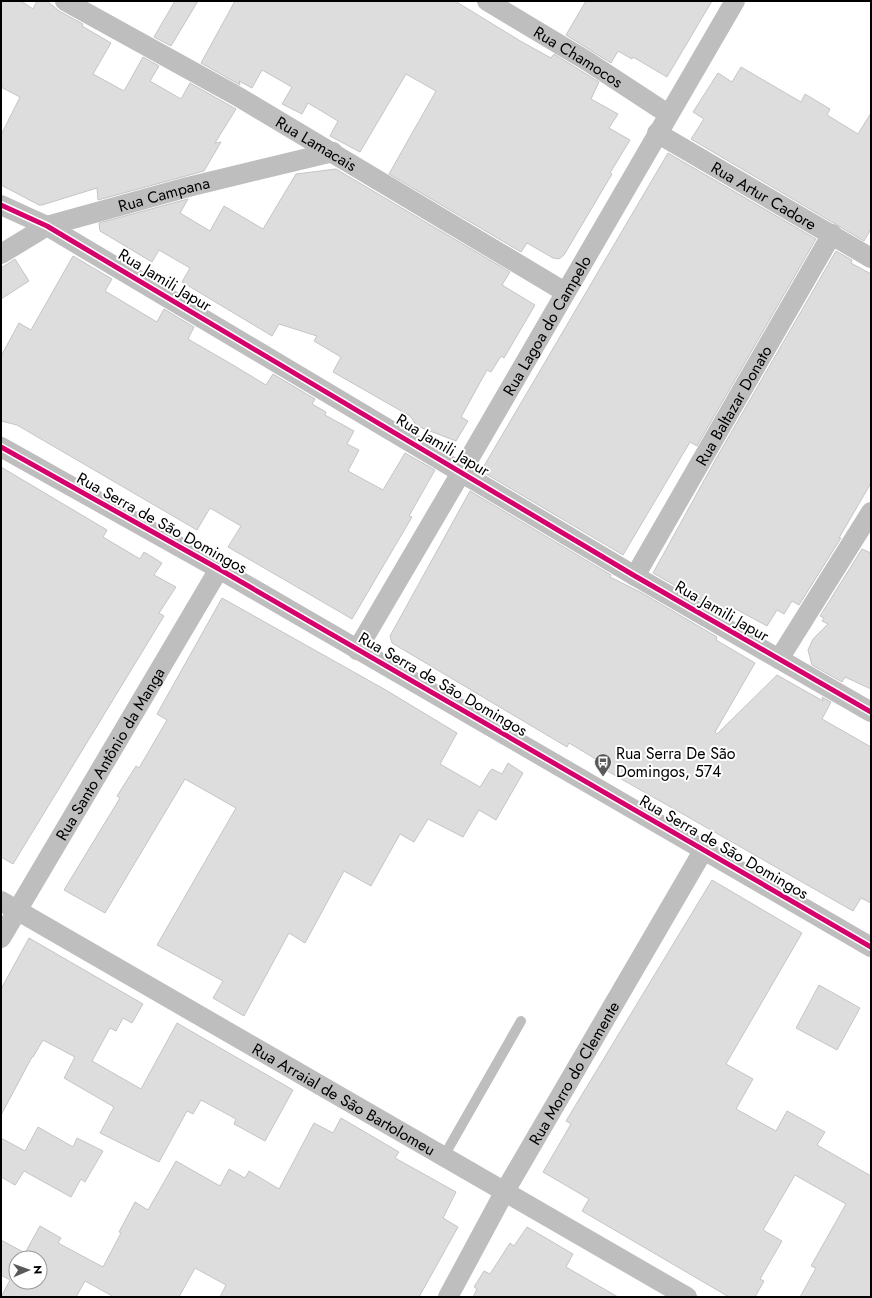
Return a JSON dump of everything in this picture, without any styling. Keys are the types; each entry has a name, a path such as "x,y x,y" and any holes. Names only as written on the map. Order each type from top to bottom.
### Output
{"street":[{"name":"Rua Lamacais","path":"65,1 237,96 565,292"},
{"name":"Rua Chamocos","path":"487,1 587,61 668,114"},
{"name":"Rua Lagoa do Campelo","path":"357,650 735,1"},
{"name":"Rua Artur Cadore","path":"657,133 871,258"},
{"name":"Rua Campana","path":"1,254 48,226 188,187 333,152"},
{"name":"Rua Jamili Japur","path":"1,205 48,226 462,471 635,576 871,712"},
{"name":"Rua Baltazar Donato","path":"635,576 832,234"},
{"name":"Rua Serra de São Domingos","path":"1,447 219,569 357,650 516,740 703,851 871,947"},
{"path":"779,659 871,512"},
{"name":"Rua Santo Antônio da Manga","path":"1,938 9,906 219,569"},
{"name":"Rua Morro do Clemente","path":"448,1297 505,1191 703,851"},
{"name":"Rua Arraial de São Bartolomeu","path":"9,906 687,1297"}],"lane":[{"path":"444,1156 521,1021"}],"building":[{"path":"1,1 21,1 33,9 37,1 47,1 59,11 83,24 82,26 111,43 93,74 124,91 143,57 159,66 150,81 181,99 190,83 236,109 215,143 221,142 204,171 98,200 97,188 42,205 39,205 1,185 1,135 20,97 1,87"},
{"path":"175,1 198,1 171,46 154,37"},
{"path":"235,1 455,1 522,42 551,58 554,54 599,82 591,99 618,114 609,128 630,140 610,173 612,174 564,255 559,259 553,258 527,243 521,252 389,174 436,91 406,74 360,152 330,136 338,121 308,103 302,114 282,104 292,87 262,70 252,88 239,81 240,85 201,63"},
{"path":"586,1 712,1 667,77 633,57 632,59 618,51 611,63 566,35"},
{"path":"741,67 801,102 805,94 830,109 827,115 858,134 871,113 871,229 864,241 691,139 704,119 693,112 718,73 732,82"},
{"path":"668,153 816,239 697,446 690,442 623,555 481,471"},
{"path":"336,169 510,272 502,285 535,305 504,358 501,356 491,372 487,370 461,417 468,421 456,441 417,426 410,416 333,372 341,357 314,341 317,336 279,324 272,336 182,282 190,268 159,250 152,262 100,231 99,223 188,199 180,213 210,231 224,206 263,229 296,174"},
{"path":"836,251 852,260 851,263 871,274 871,483 839,538 841,538 799,605 792,601 784,614 777,610 767,626 732,607 728,616 653,573 717,457"},
{"path":"73,256 112,279 105,291 157,322 164,309 194,327 188,339 266,385 273,374 315,399 312,404 326,412 325,415 354,431 347,444 359,450 348,471 383,490 405,453 435,470 409,516 412,517 352,619 228,547 241,526 210,508 197,530 17,425 1,421 1,356 19,323 31,330"},
{"path":"15,259 29,281 1,299 1,268"},
{"path":"1,467 107,530 103,537 140,559 144,552 162,563 154,575 176,587 159,613 164,616 13,864 1,857"},
{"path":"470,491 611,575 610,577 642,593 717,637 716,640 755,663 715,732 717,734 777,675 823,701 822,697 831,702 822,719 871,747 871,903 861,898 853,911 602,768 604,764 569,743 567,747 392,643 390,636"},
{"path":"862,549 871,553 871,689 845,677 842,682 812,665 808,650 813,639 828,624 822,621 824,618 820,616"},
{"path":"222,598 384,689 457,733 440,764 480,787 492,769 502,774 508,763 523,773 496,820 479,810 463,837 428,819 414,842 400,834 371,886 344,871 305,943 289,933 244,1016 213,998 223,981 157,945 236,808 185,779 105,913 64,890 120,798 117,796 136,766 139,768 167,720 157,714"},
{"path":"712,880 802,933 726,1064 753,1079 736,1109 776,1131 787,1111 825,1132 817,1145 871,1176 871,1297 800,1297 816,1268 811,1266 846,1204 795,1175 763,1230 782,1241 760,1279 764,1281 755,1297 729,1297 582,1211 589,1199 543,1172 571,1124 566,1121"},
{"path":"29,938 143,1004 132,1023 123,1018 116,1031 110,1028 92,1061 141,1089 177,1023 293,1090 265,1141 234,1124 236,1119 201,1100 193,1114 187,1111 159,1162 100,1133 114,1107 64,1078 75,1057 43,1040 32,1057 1,1115 1,989"},
{"path":"819,985 860,1008 837,1050 796,1028"},
{"path":"341,1118 399,1152 395,1158 456,1192 443,1218 458,1227 419,1297 220,1297 226,1285 195,1268 179,1297 114,1297 85,1281 76,1297 1,1297 8,1284 8,1290 48,1290 48,1250 27,1250 40,1226 61,1238 58,1243 103,1267 135,1202 148,1210 176,1161 220,1186 229,1169 245,1178 249,1171 279,1189 314,1123 333,1133"},
{"path":"38,1127 73,1147 77,1138 103,1151 85,1182 81,1179 71,1197 24,1171 15,1185 1,1177 1,1138 25,1151"},
{"path":"527,1227 573,1254 566,1267 618,1297 473,1297 477,1289 474,1287 484,1271 490,1274 510,1243 514,1246"},
{"path":"1,1240 19,1250 8,1250 8,1279 1,1275"}],"cycle path":[{"path":"1,205 47,226 635,576 871,712"},
{"path":"1,447 219,569 871,947"}],"place":[{"name":"Rua Serra De São Domingos, 574","path":"603,777"}]}
